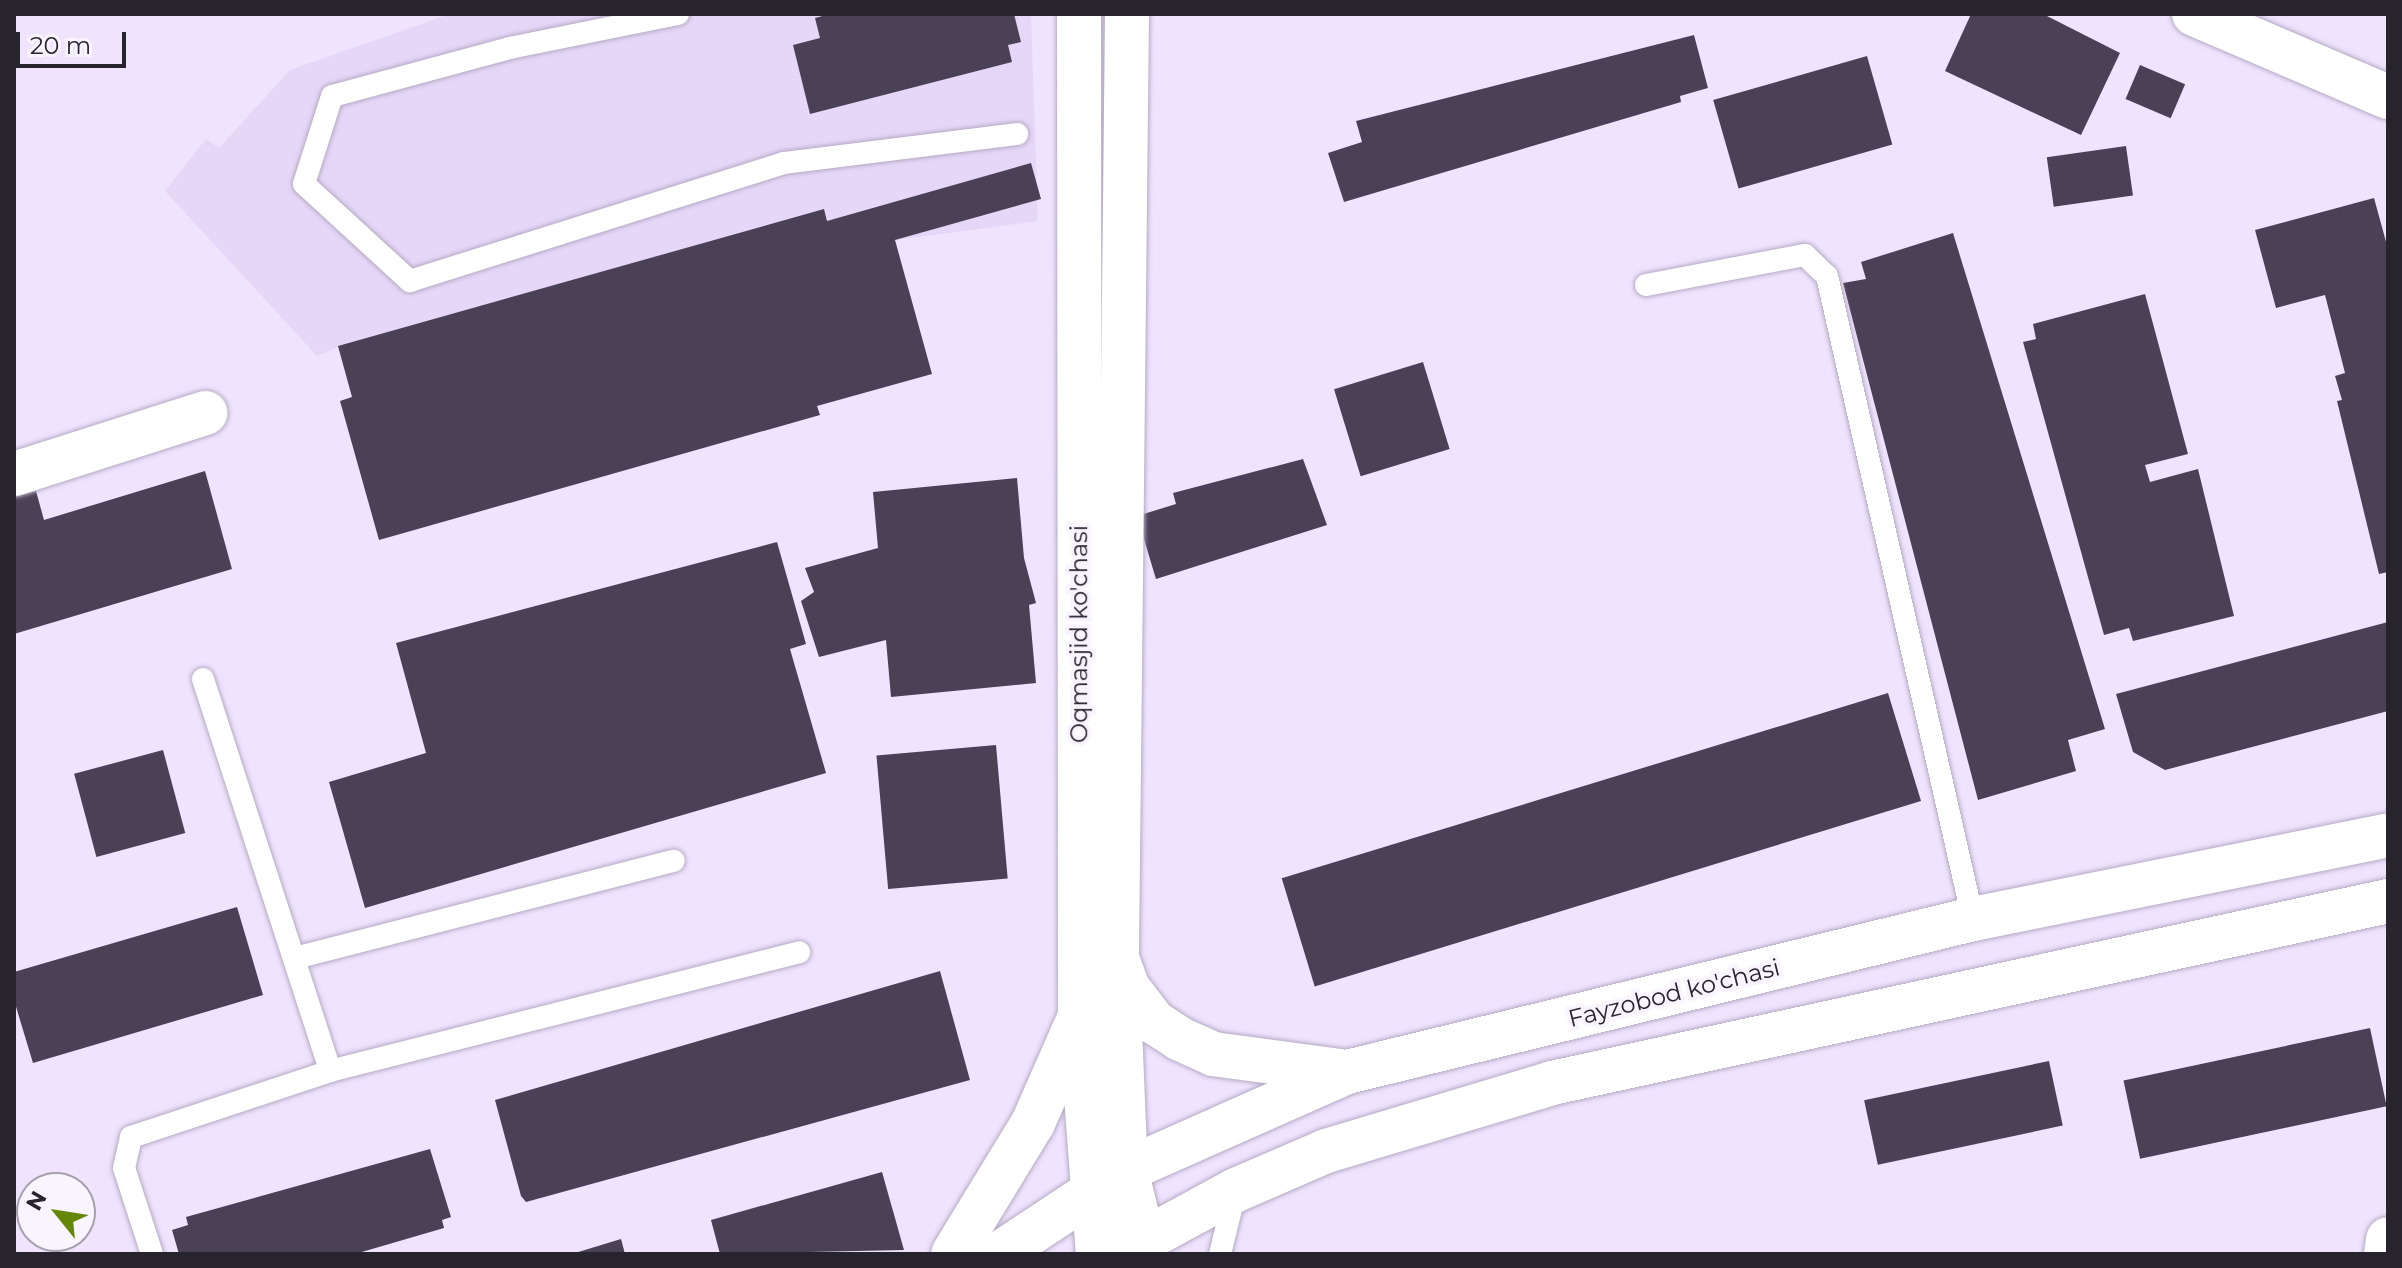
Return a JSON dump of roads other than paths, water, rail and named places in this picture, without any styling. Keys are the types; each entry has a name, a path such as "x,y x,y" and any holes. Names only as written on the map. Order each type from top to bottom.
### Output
{"main road":[{"name":"Oqmasjid ko'chasi","path":"1079,14 1080,1016 1110,1181 1131,1247"},
{"name":"Oqmasjid ko'chasi","path":"1098,1254 1110,1181 1117,958 1127,14"},
{"path":"2218,19 2388,97"},
{"path":"14,474 205,413"},
{"name":"Fayzobod ko'chasi","path":"999,1254 1110,1181 1347,1072 1973,919 2388,835"},
{"path":"1131,1247 1236,1190 1326,1151 1552,1083 2388,901"},
{"path":"1117,958 1128,988 1154,1022 1180,1039 1213,1054 1347,1072"},
{"path":"953,1254 1033,1123 1080,1016"},
{"path":"2386,1254 2388,1239"}],"lane":[{"path":"678,14 510,48 332,96 304,184 410,281 784,163 1017,134"},
{"path":"1646,285 1805,255 1827,276 1973,919"},
{"path":"203,679 330,1071"},
{"path":"295,958 674,861"},
{"path":"152,1254 124,1168 131,1137 330,1071 799,952"},
{"path":"1220,1254 1236,1190"}]}
